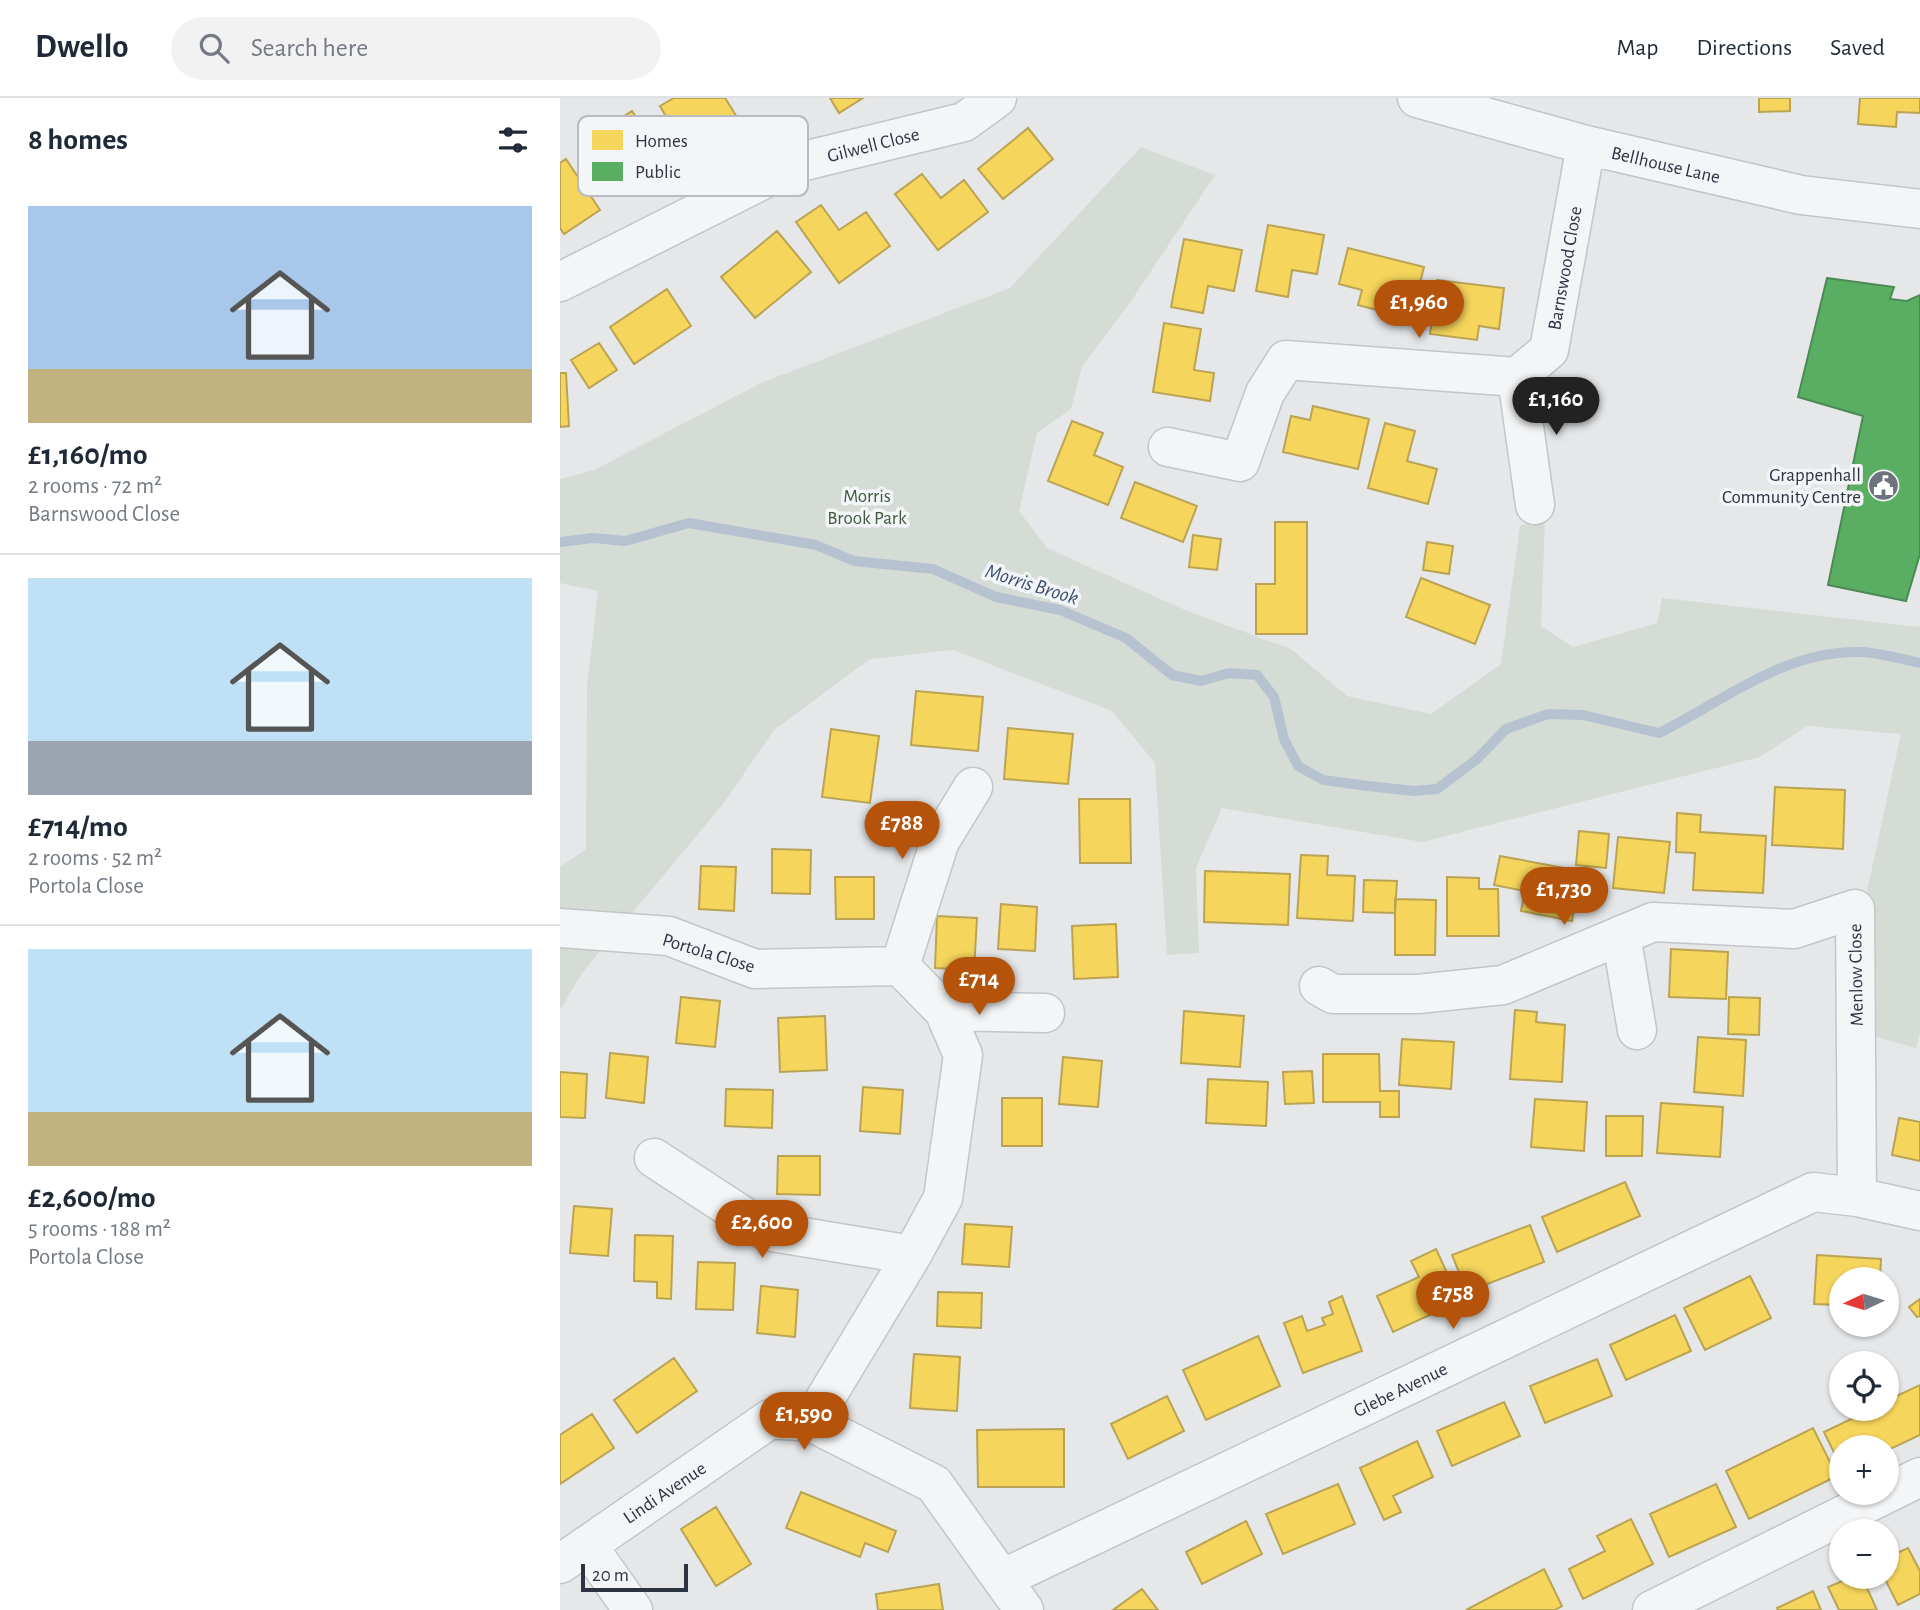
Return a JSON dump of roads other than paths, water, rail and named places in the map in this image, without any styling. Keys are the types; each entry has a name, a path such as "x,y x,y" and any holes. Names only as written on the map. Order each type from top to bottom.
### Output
{"street":[{"name":"Gilwell Close","path":"808,160 964,122 996,98"},
{"name":"Bellhouse Lane","path":"1417,98 1586,145 1801,195 1920,209"},
{"name":"Barnswood Close","path":"1517,377 1549,350 1586,145"},
{"name":"Gilwell Close","path":"560,282 731,196"},
{"path":"1168,447 1240,462 1265,393 1286,360 1517,377 1535,505"},
{"path":"811,1422 912,1255 943,1198 963,1055 944,1011 900,966 940,841 973,787"},
{"name":"Menlow Close","path":"1319,986 1333,994 1418,994 1503,985 1653,922 1794,929 1855,909 1857,1197"},
{"name":"Portola Close","path":"560,928 669,936 755,969 900,966"},
{"path":"1621,935 1637,1030"},
{"path":"944,1011 1045,1013"},
{"path":"654,1158 766,1231 912,1255"},
{"name":"Glebe Avenue","path":"1002,1579 1813,1192 1857,1197 1920,1211"},
{"name":"Lindi Avenue","path":"574,1555 770,1419 811,1422 934,1484 1024,1610"},
{"path":"1652,1610 1920,1477"},
{"path":"574,1555 633,1610"}],"waterway":[{"name":"Morris Brook","path":"560,542 593,538 625,541 689,523 816,545 854,561 933,569 996,597 1060,610 1126,638 1172,675 1201,681 1229,673 1257,675 1274,697 1284,739 1298,766 1323,780 1414,791 1437,789 1477,759 1506,729 1548,714 1583,715 1659,733 1756,679 1807,659 1834,653 1862,652 1920,663"}],"place":[{"name":"Grappenhall Community Centre","path":"1884,485"}],"park label":[{"name":"Morris Brook Park","path":"867,506"}]}
